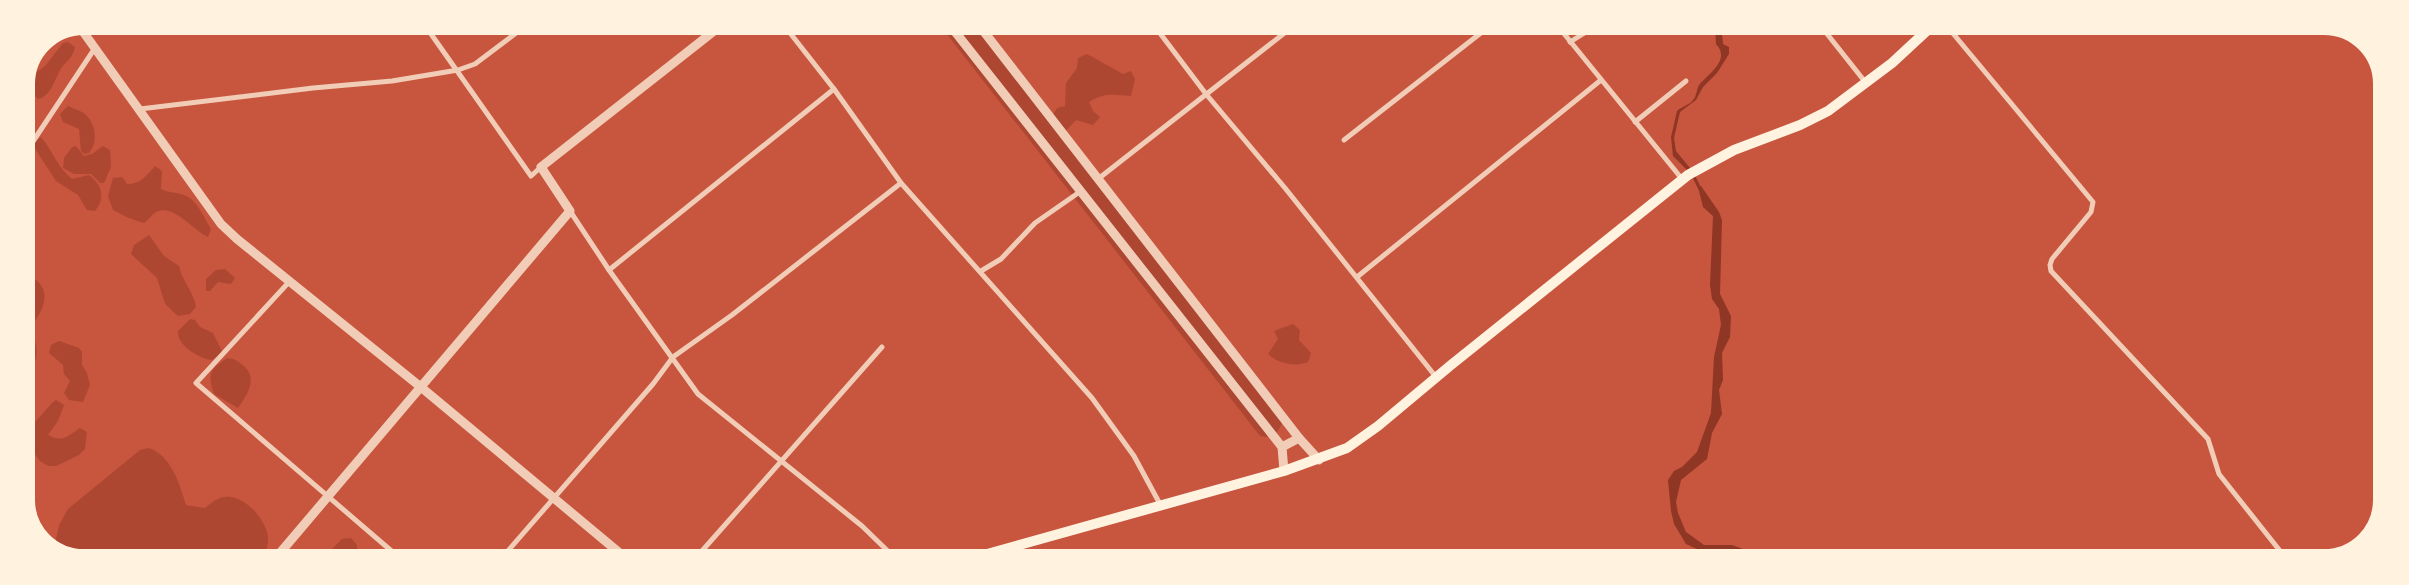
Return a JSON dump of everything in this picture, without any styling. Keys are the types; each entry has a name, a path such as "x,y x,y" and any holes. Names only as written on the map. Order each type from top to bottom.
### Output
{"main road":[{"path":"991,552 1284,471 1335,454 1359,441 1686,177 1734,150 1800,125 1828,111 1866,83 1926,32"}],"street":[{"path":"83,32 221,224 618,552"},
{"path":"430,32 531,176 713,32"},
{"path":"140,109 313,88 401,80 458,70 475,64 517,32"},
{"path":"789,32 834,89 901,183 1092,398 1134,456 1161,506"},
{"path":"955,32 1282,447 1284,471"},
{"path":"984,32 1319,460"},
{"path":"1159,32 1206,94 1357,277 1436,377"},
{"path":"1098,178 1286,32"},
{"path":"1344,140 1481,32"},
{"path":"1563,32 1635,122 1686,177"},
{"path":"1570,42 1586,32"},
{"path":"1826,32 1866,83"},
{"path":"1952,32 2093,202 2091,212 2052,259 2051,271 2208,439 2219,474 2281,552"},
{"path":"32,143 95,48"},
{"path":"1357,277 1601,80"},
{"path":"1635,122 1686,81"},
{"path":"609,270 834,89"},
{"path":"542,167 609,270 698,394 862,526 888,552"},
{"path":"507,552 654,384 673,357 732,315 901,183"},
{"path":"981,271 1001,258 1035,223 1081,192"},
{"path":"281,552 328,499 570,211"},
{"path":"290,282 196,383 328,499 392,552"},
{"path":"701,552 882,348"},
{"path":"1282,447 1300,438"}],"shaded area":[{"path":"945,32 979,32 1054,127 1053,115 1057,108 1065,106 1066,83 1077,68 1078,58 1087,54 1123,74 1131,71 1135,79 1131,96 1109,95 1089,102 1093,111 1100,117 1093,125 1076,120 1064,133 1282,422 1279,429 1271,436 1260,436"},
{"path":"1715,32 1722,32 1723,44 1729,47 1729,54 1717,73 1703,87 1696,100 1680,112 1674,138 1676,151 1690,168 1687,170 1673,156 1671,137 1677,111 1692,102 1699,85 1720,61 1720,50 1716,44"},
{"path":"68,42 75,47 73,53 62,67 47,94 38,99 32,93 34,72 35,73 45,66 63,43"},
{"path":"68,106 81,111 90,120 94,129 95,140 89,153 85,154 81,151 79,129 63,122 60,114"},
{"path":"41,137 72,179 89,175 97,183 100,187 101,201 95,211 87,210 78,195 56,181 32,144"},
{"path":"76,146 84,156 92,154 103,146 110,150 111,167 104,183 100,183 91,174 74,174 63,168 64,158 72,147"},
{"path":"155,166 162,171 161,189 184,195 193,200 211,229 208,237 169,211 156,212 144,223 128,218 113,210 108,196 113,178 122,177 127,184 136,183 143,179"},
{"path":"1701,186 1719,212 1722,220 1720,294 1731,316 1730,337 1722,353 1723,380 1719,390 1722,414 1712,433 1707,459 1681,480 1676,502 1678,513 1686,532 1704,545 1732,545 1748,552 1708,552 1686,544 1674,524 1671,511 1668,480 1674,471 1682,467 1697,452 1711,413 1714,357 1721,325 1719,309 1712,299 1710,285 1713,216 1703,207 1698,187"},
{"path":"149,235 164,256 179,266 195,302 196,307 190,314 178,316 165,304 157,278 131,254 134,245"},
{"path":"225,269 235,278 231,284 218,282 210,291 206,291 206,279 216,270"},
{"path":"32,277 43,289 44,302 39,315 33,324"},
{"path":"190,319 195,320 200,327 213,333 223,353 212,360 195,354 185,346 178,336 178,331"},
{"path":"1293,324 1300,330 1299,340 1311,353 1308,362 1303,364 1287,364 1268,354 1278,339 1274,331"},
{"path":"33,333 37,351 33,365"},
{"path":"59,341 79,348 82,352 82,365 87,373 90,385 83,402 69,400 64,393 70,381 64,374 63,365 49,353 51,345"},
{"path":"227,358 240,363 249,372 251,377 249,388 238,408 214,394 212,387 211,377 214,369"},
{"path":"56,400 64,405 58,421 48,435 61,438 80,428 87,432 85,449 79,455 56,466 48,466 40,461 33,452 33,423"},
{"path":"149,448 157,452 169,464 174,472 186,505 205,508 216,500 226,497 243,501 257,514 266,529 268,537 265,552 74,552 55,544 59,525 68,509 140,450"},
{"path":"351,538 357,545 357,552 329,552 342,539"}],"waterway":[{"path":"1693,175 1700,189"}]}
